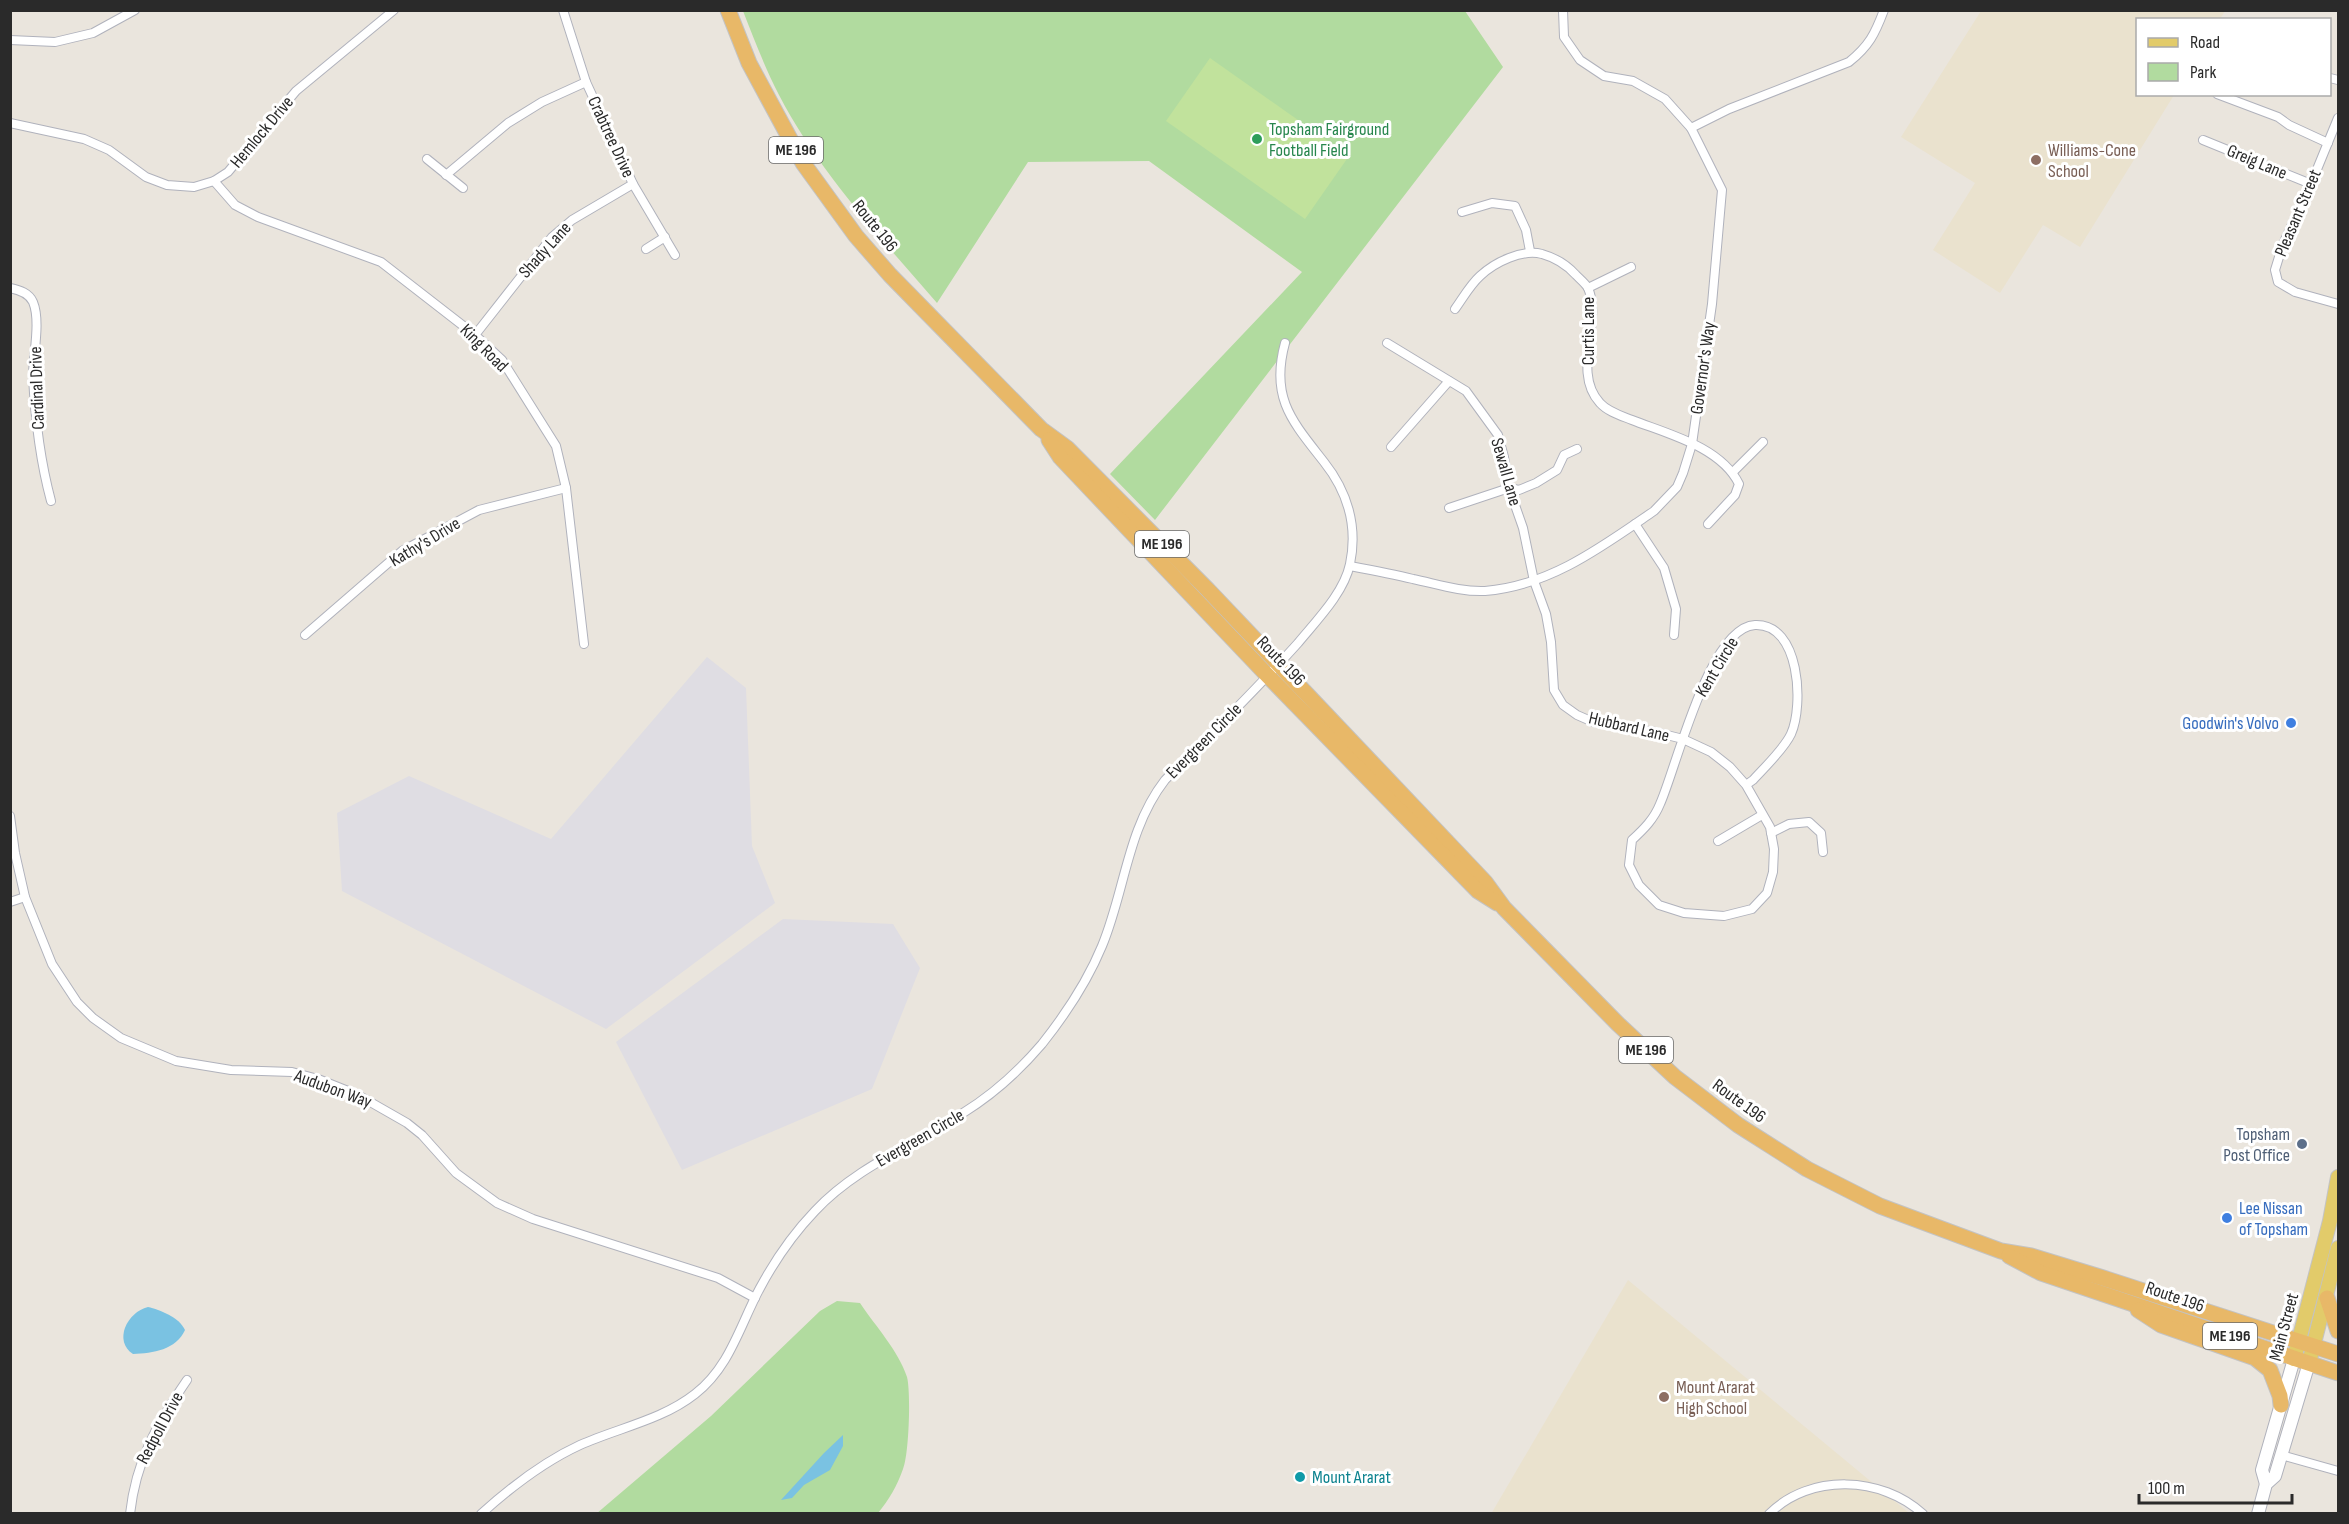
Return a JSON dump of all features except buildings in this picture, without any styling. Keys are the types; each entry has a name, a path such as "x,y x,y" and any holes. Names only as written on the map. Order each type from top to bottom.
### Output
{"highway":[{"name":"Route 196","path":"728,10 749,63 803,163 856,236 890,275 1041,429 1060,457 1273,670 1478,891 1504,909 1618,1024 1675,1077 1769,1146 1840,1186 1932,1227 2001,1251 2041,1273 2338,1373"},
{"name":"Route 196","path":"2001,1251 2031,1256 2338,1354"},
{"path":"2327,1298 2338,1331"},
{"path":"2120,1299 2161,1325 2236,1350 2260,1362 2270,1370 2281,1405"}],"main road":[{"name":"Main Street","path":"2266,1484 2275,1476 2281,1455 2306,1343 2338,1177"},
{"name":"Main Street","path":"2306,1343 2327,1298 2338,1248"},
{"name":"Main Street","path":"2258,1514 2266,1484 2262,1470 2281,1405 2301,1361"}],"street":[{"path":"10,40 55,42 93,33 135,10"},
{"name":"Hemlock Drive","path":"10,123 71,135 98,144 146,177 167,185 194,187 213,181 228,172 296,91 394,10"},
{"name":"Crabtree Drive","path":"563,10 586,82 633,184 675,255"},
{"name":"Governor's Way","path":"1350,566 1453,588 1485,591 1534,581 1580,560 1654,511 1677,487 1683,473 1692,444 1712,304 1722,190 1691,128 1665,99 1633,81 1604,76 1580,60 1564,37 1563,10"},
{"path":"1691,128 1761,96 1849,62 1865,49 1877,30 1884,10"},
{"path":"446,175 508,123 542,102 586,82"},
{"path":"2222,96 2278,117 2289,125 2328,143"},
{"name":"Pleasant Street","path":"2338,118 2312,184 2283,244 2275,270 2277,282 2295,292 2338,304"},
{"name":"Greig Lane","path":"2204,140 2312,184"},
{"path":"427,159 463,188"},
{"name":"King Road","path":"213,181 235,205 258,217 381,262 475,335 502,360 556,446 566,488 585,644"},
{"name":"Shady Lane","path":"475,335 552,237 572,220 633,184"},
{"path":"1455,309 1480,276 1502,261 1530,251 1526,230 1515,206 1492,202 1462,212"},
{"path":"646,249 665,237"},
{"name":"Curtis Lane","path":"1530,251 1566,263 1588,288 1591,312 1588,380 1593,394 1602,405 1618,414 1692,444 1716,458 1733,472"},
{"path":"1588,288 1631,267"},
{"name":"Cardinal Drive","path":"10,288 29,296 36,313 33,376 42,465 51,501"},
{"path":"1285,343 1280,362 1280,389 1295,427 1342,489 1352,522 1350,566"},
{"name":"Sewall Lane","path":"1387,343 1466,391 1498,435 1509,488 1523,528 1534,581"},
{"path":"1391,447 1449,381"},
{"path":"1708,524 1735,495 1739,484 1733,472 1763,441"},
{"path":"1449,508 1509,488 1519,490 1536,483 1557,470 1564,455 1577,449"},
{"name":"Kathy's Drive","path":"305,635 402,551 479,510 566,488"},
{"path":"1635,524 1664,568 1676,609 1674,635"},
{"name":"Evergreen Circle","path":"481,1514 536,1468 580,1445 672,1410 694,1395 724,1364 775,1261 816,1210 874,1164 963,1113 1000,1087 1040,1046 1075,996 1103,945 1142,816 1154,795 1165,780 1273,670 1333,601 1350,566"},
{"name":"Hubbard Lane","path":"1534,581 1551,642 1554,690 1563,705 1593,722 1683,740 1711,752 1730,767 1746,785 1771,833 1774,849 1773,872 1767,893 1752,909 1724,916 1684,913 1659,905 1639,885 1629,865 1632,840 1648,826 1660,805 1683,740"},
{"name":"Kent Circle","path":"1683,740 1699,693 1729,642 1738,632 1755,625 1776,630 1790,647 1797,694 1797,711 1791,735 1754,780 1746,785"},
{"path":"1718,841 1762,815"},
{"name":"Audubon Way","path":"10,816 15,853 25,897 52,964 77,1002 93,1018 121,1038 176,1061 231,1070 292,1072 318,1079 358,1095 407,1123 422,1135 456,1173 497,1203 533,1219 718,1278 755,1298"},
{"path":"1771,833 1789,824 1809,822 1821,833 1823,852"},
{"path":"10,902 25,897"},
{"name":"Redpoll Drive","path":"130,1514 136,1475 144,1453 159,1422 187,1380"},
{"path":"2281,1455 2338,1471"},
{"path":"1769,1514 1803,1492 1847,1484 1874,1487 1888,1492 1903,1499 1923,1514"}],"shaded area":[{"name":"Williams-Cone School","path":"1981,11 2225,11 2221,18 2136,18 2136,96 2173,96 2080,247 2043,225 2000,293 1933,250 1975,183 1901,137"},
{"path":"707,657 746,688 752,846 775,903 606,1029 342,891 337,813 409,776 551,839"},
{"path":"783,919 893,924 920,968 872,1089 682,1170 616,1042"},
{"name":"Mount Ararat High School","path":"1628,1280 1909,1513 1491,1514"}],"green space":[{"path":"743,11 1465,11 1503,67 1155,520 1110,474 1302,272 1149,161 1028,162 937,303 852,203 813,151 774,85"},
{"name":"Topsham Fairground Football Field","path":"1210,58 1349,156 1305,219 1166,121"},
{"path":"837,1301 860,1303 892,1348 907,1377 909,1423 905,1462 895,1487 878,1513 596,1514 711,1416 820,1311"}],"water":[{"path":"148,1307 174,1318 185,1330 181,1337 170,1346 148,1353 133,1354 124,1342 125,1327 134,1315"},
{"path":"843,1435 843,1446 830,1470 804,1485 792,1498 781,1500 824,1453"}],"place":[{"name":"Topsham Fairground Football Field","path":"1257,139"},
{"name":"Williams-Cone School","path":"2036,160"},
{"name":"Goodwin's Volvo","path":"2291,723"},
{"name":"Topsham Post Office","path":"2302,1144"},
{"name":"Lee Nissan of Topsham","path":"2227,1218"},
{"name":"Mount Ararat High School","path":"1664,1397"},
{"name":"Mount Ararat","path":"1300,1477"}]}
